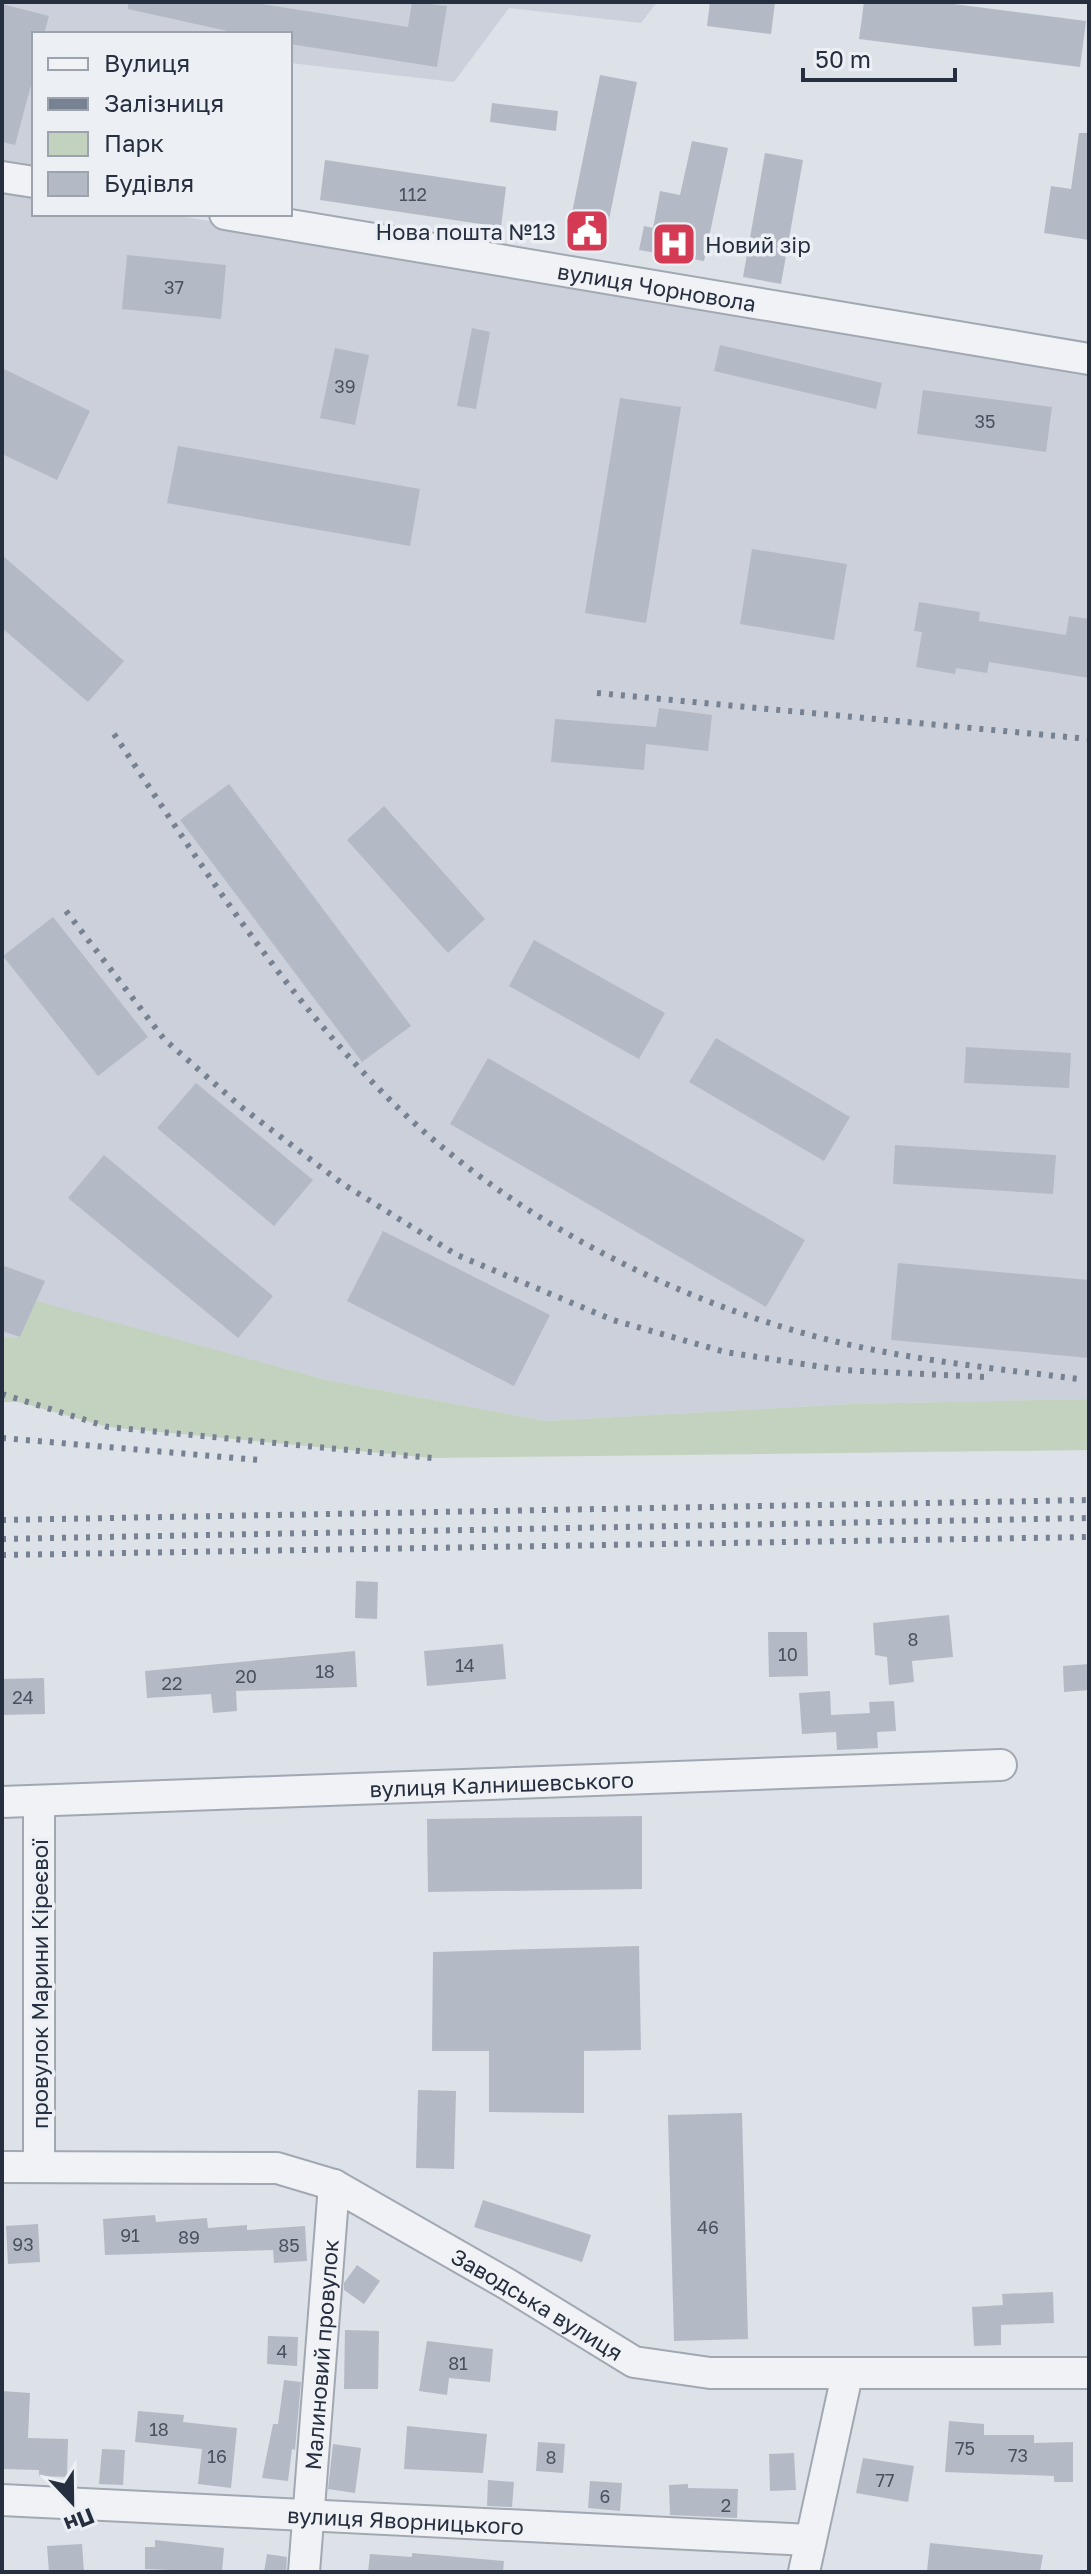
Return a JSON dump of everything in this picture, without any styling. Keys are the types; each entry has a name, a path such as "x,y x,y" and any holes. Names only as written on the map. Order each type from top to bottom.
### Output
{"street":[{"path":"2,177 32,182"},
{"name":"вулиця Чорновола","path":"237,216 1089,359"},
{"name":"вулиця Калнишевського","path":"2,1802 1001,1765"},
{"name":"провулок Марини Кіреєвої","path":"39,1802 39,2166"},
{"name":"Заводська вулиця","path":"2,2167 277,2168 334,2185 507,2284 634,2362 710,2373 1089,2373"},
{"name":"Малиновий провулок","path":"304,2572 334,2185"},
{"path":"804,2572 847,2375"},
{"name":"вулиця Яворницького","path":"2,2500 310,2512 810,2540"}],"shaded area":[{"path":"2,2 657,2 641,23 509,8 454,82 292,63 292,32 32,32 32,173 2,168"},
{"path":"2,186 32,191 32,216 180,216 1089,368 1089,1399 849,1404 546,1421 327,1380 36,1302 20,1337 2,1338"}],"green space":[{"path":"36,1301 327,1380 546,1421 849,1404 1089,1399 1089,1450 432,1458 108,1427 19,1402 2,1402 2,1338 20,1337"}],"building":[{"path":"128,2 250,2 408,27 412,2 447,6 437,67 292,44 292,32 232,32 128,9"},
{"path":"710,2 775,2 771,34 707,26"},
{"path":"864,2 938,2 1086,21 1080,67 859,39"},
{"path":"2,4 49,16 45,32 32,32 32,81 15,145 2,142"},
{"path":"600,75 637,82 604,244 567,237"},
{"path":"492,103 558,111 556,131 490,122"},
{"path":"1079,133 1089,133 1089,240 1044,233 1051,186 1071,189"},
{"path":"692,141 728,148 704,261 639,250 644,226 653,228 660,191 680,195"},
{"path":"765,153 803,160 781,284 743,277"},
{"path":"325,160 506,187 501,227 320,200"},
{"path":"127,255 226,265 221,319 122,309"},
{"path":"472,328 490,332 476,409 457,406"},
{"path":"720,345 882,383 876,409 714,371"},
{"path":"335,348 369,355 355,425 320,418"},
{"path":"2,368 90,411 57,480 2,454"},
{"path":"923,390 1052,407 1046,452 917,434"},
{"path":"620,398 681,407 646,623 585,613"},
{"path":"178,446 420,489 410,546 167,503"},
{"path":"752,549 847,564 834,640 740,624"},
{"path":"2,555 124,661 88,702 2,628"},
{"path":"919,602 980,612 979,621 1066,635 1069,616 1089,619 1089,678 989,662 987,673 956,668 955,674 916,667 922,632 914,631"},
{"path":"659,708 712,715 708,751 646,744 644,770 551,762 555,719 656,727"},
{"path":"229,784 411,1026 362,1062 180,820"},
{"path":"384,806 485,919 448,953 347,840"},
{"path":"53,917 148,1037 98,1076 3,956"},
{"path":"534,940 665,1013 639,1059 509,986"},
{"path":"716,1038 850,1117 824,1161 689,1082"},
{"path":"966,1047 1071,1053 1069,1088 964,1083"},
{"path":"488,1058 805,1240 766,1307 450,1124"},
{"path":"196,1083 313,1180 274,1226 157,1128"},
{"path":"895,1145 1056,1155 1053,1194 893,1184"},
{"path":"104,1155 273,1296 238,1338 68,1198"},
{"path":"383,1231 550,1315 514,1386 347,1301"},
{"path":"898,1263 1089,1280 1089,1358 891,1340"},
{"path":"2,1265 45,1281 20,1337 2,1331"},
{"path":"356,1581 378,1582 377,1619 355,1618"},
{"path":"949,1615 953,1657 912,1661 914,1682 889,1685 887,1657 875,1655 873,1623"},
{"path":"768,1632 807,1632 808,1676 769,1677"},
{"path":"503,1644 506,1679 427,1686 424,1651"},
{"path":"355,1651 357,1687 236,1691 237,1711 213,1713 211,1694 147,1698 145,1671"},
{"path":"1089,1664 1089,1690 1064,1692 1063,1666"},
{"path":"44,1678 45,1714 2,1715 2,1679"},
{"path":"830,1691 831,1715 870,1713 869,1702 894,1701 896,1731 877,1732 878,1748 837,1750 836,1732 802,1734 799,1693"},
{"path":"642,1816 642,1889 428,1892 427,1819"},
{"path":"639,1946 641,2050 584,2051 584,2113 489,2112 489,2051 432,2051 433,1952"},
{"path":"418,2090 456,2091 454,2169 416,2168"},
{"path":"742,2113 748,2339 674,2341 668,2115"},
{"path":"483,2200 591,2235 582,2262 474,2227"},
{"path":"155,2215 156,2222 207,2218 208,2228 247,2225 247,2230 305,2226 307,2261 274,2263 273,2250 105,2255 103,2219"},
{"path":"38,2224 40,2262 8,2264 6,2226"},
{"path":"357,2265 380,2281 364,2304 344,2290 344,2283"},
{"path":"1053,2292 1054,2323 1001,2325 1001,2345 974,2346 972,2307 1003,2305 1002,2294"},
{"path":"345,2330 379,2331 378,2389 344,2389"},
{"path":"268,2336 298,2337 297,2366 267,2364"},
{"path":"427,2341 493,2349 490,2382 449,2378 447,2395 419,2391"},
{"path":"284,2380 301,2382 295,2450 292,2449 288,2481 262,2478 273,2424 278,2424"},
{"path":"2,2391 30,2393 28,2438 68,2439 67,2477 39,2476 39,2470 2,2469"},
{"path":"138,2411 184,2415 183,2422 237,2428 231,2488 198,2484 202,2449 135,2442"},
{"path":"949,2421 984,2424 984,2435 1034,2435 1034,2443 1073,2442 1073,2482 1054,2482 1054,2476 945,2472"},
{"path":"407,2426 487,2434 483,2473 404,2469"},
{"path":"538,2442 565,2444 563,2473 536,2471"},
{"path":"333,2444 361,2448 355,2493 328,2489"},
{"path":"102,2449 125,2450 123,2485 99,2484"},
{"path":"794,2453 796,2490 770,2491 769,2454"},
{"path":"863,2458 914,2466 908,2502 856,2493"},
{"path":"488,2480 514,2482 512,2507 487,2506"},
{"path":"590,2481 622,2483 620,2511 588,2508"},
{"path":"688,2484 688,2488 738,2489 737,2518 670,2515 669,2485"},
{"path":"155,2540 224,2548 222,2572 145,2569 145,2547 155,2547"},
{"path":"930,2543 1043,2555 1040,2572 927,2571"},
{"path":"82,2544 84,2572 49,2572 47,2546"},
{"path":"412,2553 504,2561 503,2572 368,2572 370,2554 412,2557"},
{"path":"267,2554 287,2557 286,2572 264,2572"}],"railway":[{"path":"597,693 1089,739"},
{"path":"114,734 245,926 316,1019 394,1104 482,1178 531,1211 633,1269 741,1314 796,1331 901,1355 1079,1379"},
{"path":"66,911 164,1039 240,1106 343,1184 457,1255 613,1320 725,1352 842,1370 985,1377"},
{"path":"2,1394 108,1427 432,1458"},
{"path":"2,1438 259,1460"},
{"path":"2,1520 1089,1500"},
{"path":"2,1539 1089,1518"},
{"path":"2,1555 1089,1537"}],"place":[{"name":"Нова пошта №13","path":"587,231"},
{"name":"Новий зір","path":"674,244"}]}
